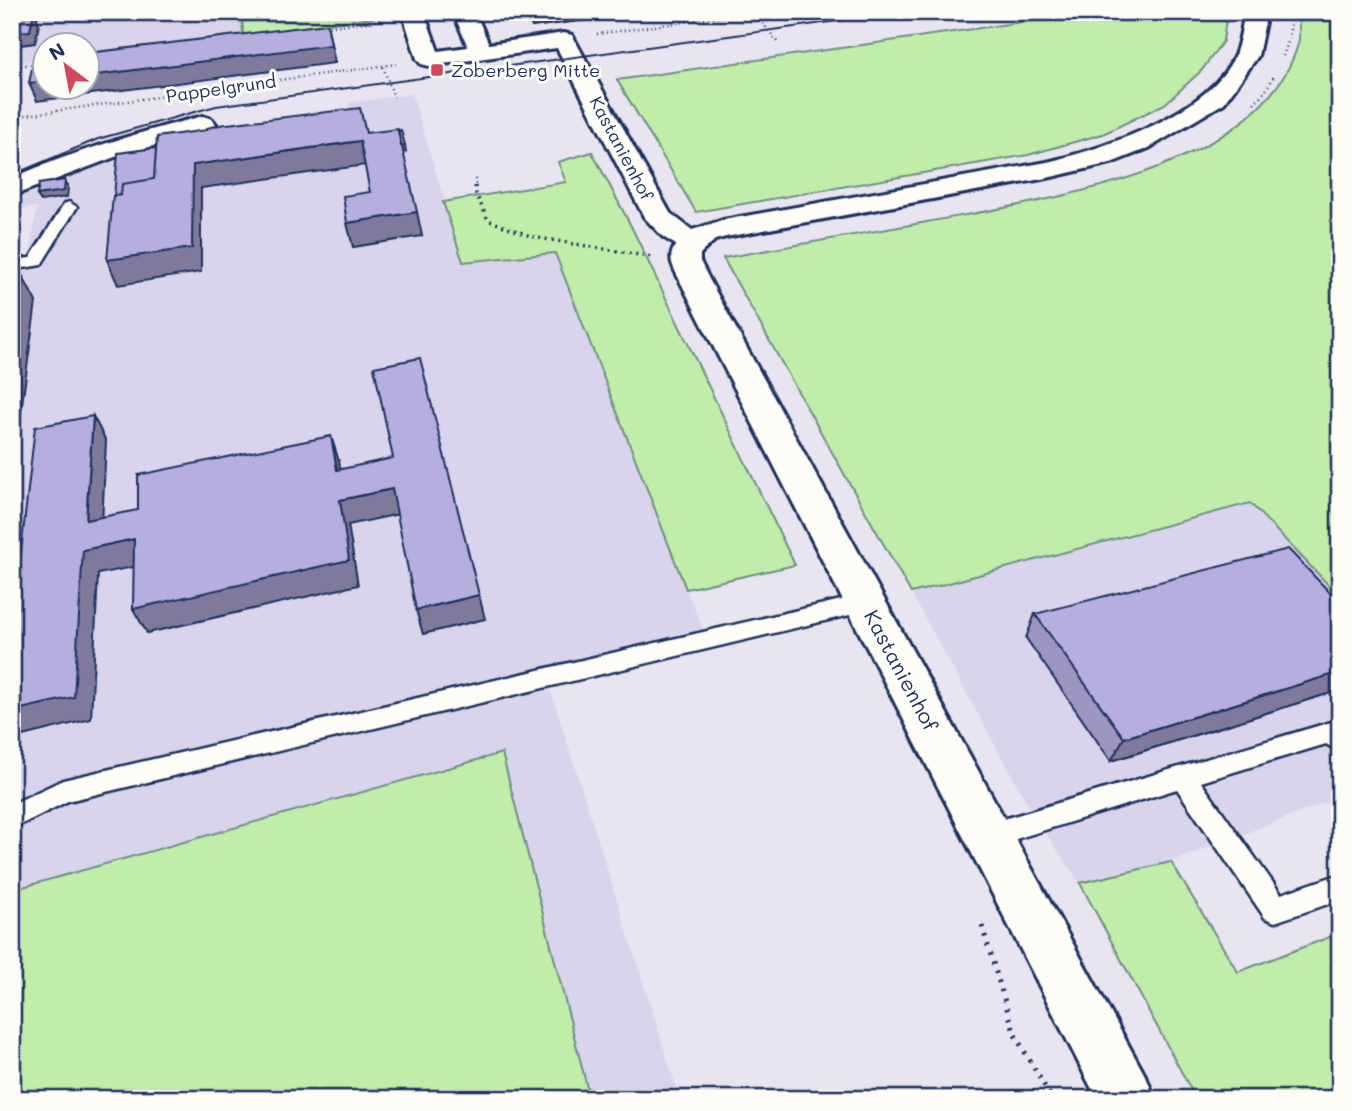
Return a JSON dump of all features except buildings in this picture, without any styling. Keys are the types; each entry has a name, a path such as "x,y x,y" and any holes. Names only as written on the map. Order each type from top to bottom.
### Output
{"street":[{"path":"464,12 481,51"},
{"path":"694,243 705,234 723,229 1047,170 1102,157 1140,143 1215,98 1246,56 1256,12"},
{"path":"414,14 429,59 564,40"},
{"name":"Kastanienhof","path":"564,40 658,217 667,227 694,243 685,252 685,261 1127,1099"},
{"path":"12,188 133,142 203,124"}],"lane":[{"path":"12,265 35,262 69,208"},
{"path":"12,817 63,791 867,603"},
{"path":"990,835 1331,732 1340,742"},
{"path":"1182,776 1275,909 1340,887"}],"path":[{"path":"564,40 754,12 779,43"},
{"path":"322,28 414,14"},
{"name":"Pappelgrund","path":"12,117 429,59"},
{"path":"12,67 32,64"},
{"path":"383,66 394,96"},
{"path":"475,179 476,194 488,220 533,237 658,258"},
{"path":"981,924 1015,1035 1052,1099"}],"shaded area":[{"path":"43,12 242,12 243,35 102,52 102,32 36,32 37,16"},
{"path":"32,43 32,61 12,64 12,46"},
{"path":"412,94 463,262 555,252 711,647 550,688 680,1099 12,1099 12,421 20,419 36,303 12,306 12,274 27,271 37,207 12,210 12,188 133,142 355,122 348,103"},
{"path":"1251,503 1340,597 1340,797 1171,862 1080,883 1037,821 911,593"}],"green space":[{"path":"242,12 372,12 373,18 243,35"},
{"path":"1092,12 1227,12 1223,41 1202,70 1165,104 1103,134 1028,155 696,212 617,80"},
{"path":"1298,12 1340,12 1340,597 1250,503 911,593 723,258 1027,203 1141,174 1194,151 1240,123 1276,88 1298,44"},
{"path":"592,152 631,226 795,565 686,589 555,253 463,262 443,202 566,182 558,162"},
{"path":"502,753 590,1099 12,1099 12,890"},
{"path":"1171,862 1238,972 1340,933 1340,1099 1196,1099 1080,883"}],"tram line":[{"path":"12,175 98,139 216,106 903,12"}],"place":[{"name":"Zoberberg Mitte","path":"437,70"}]}
